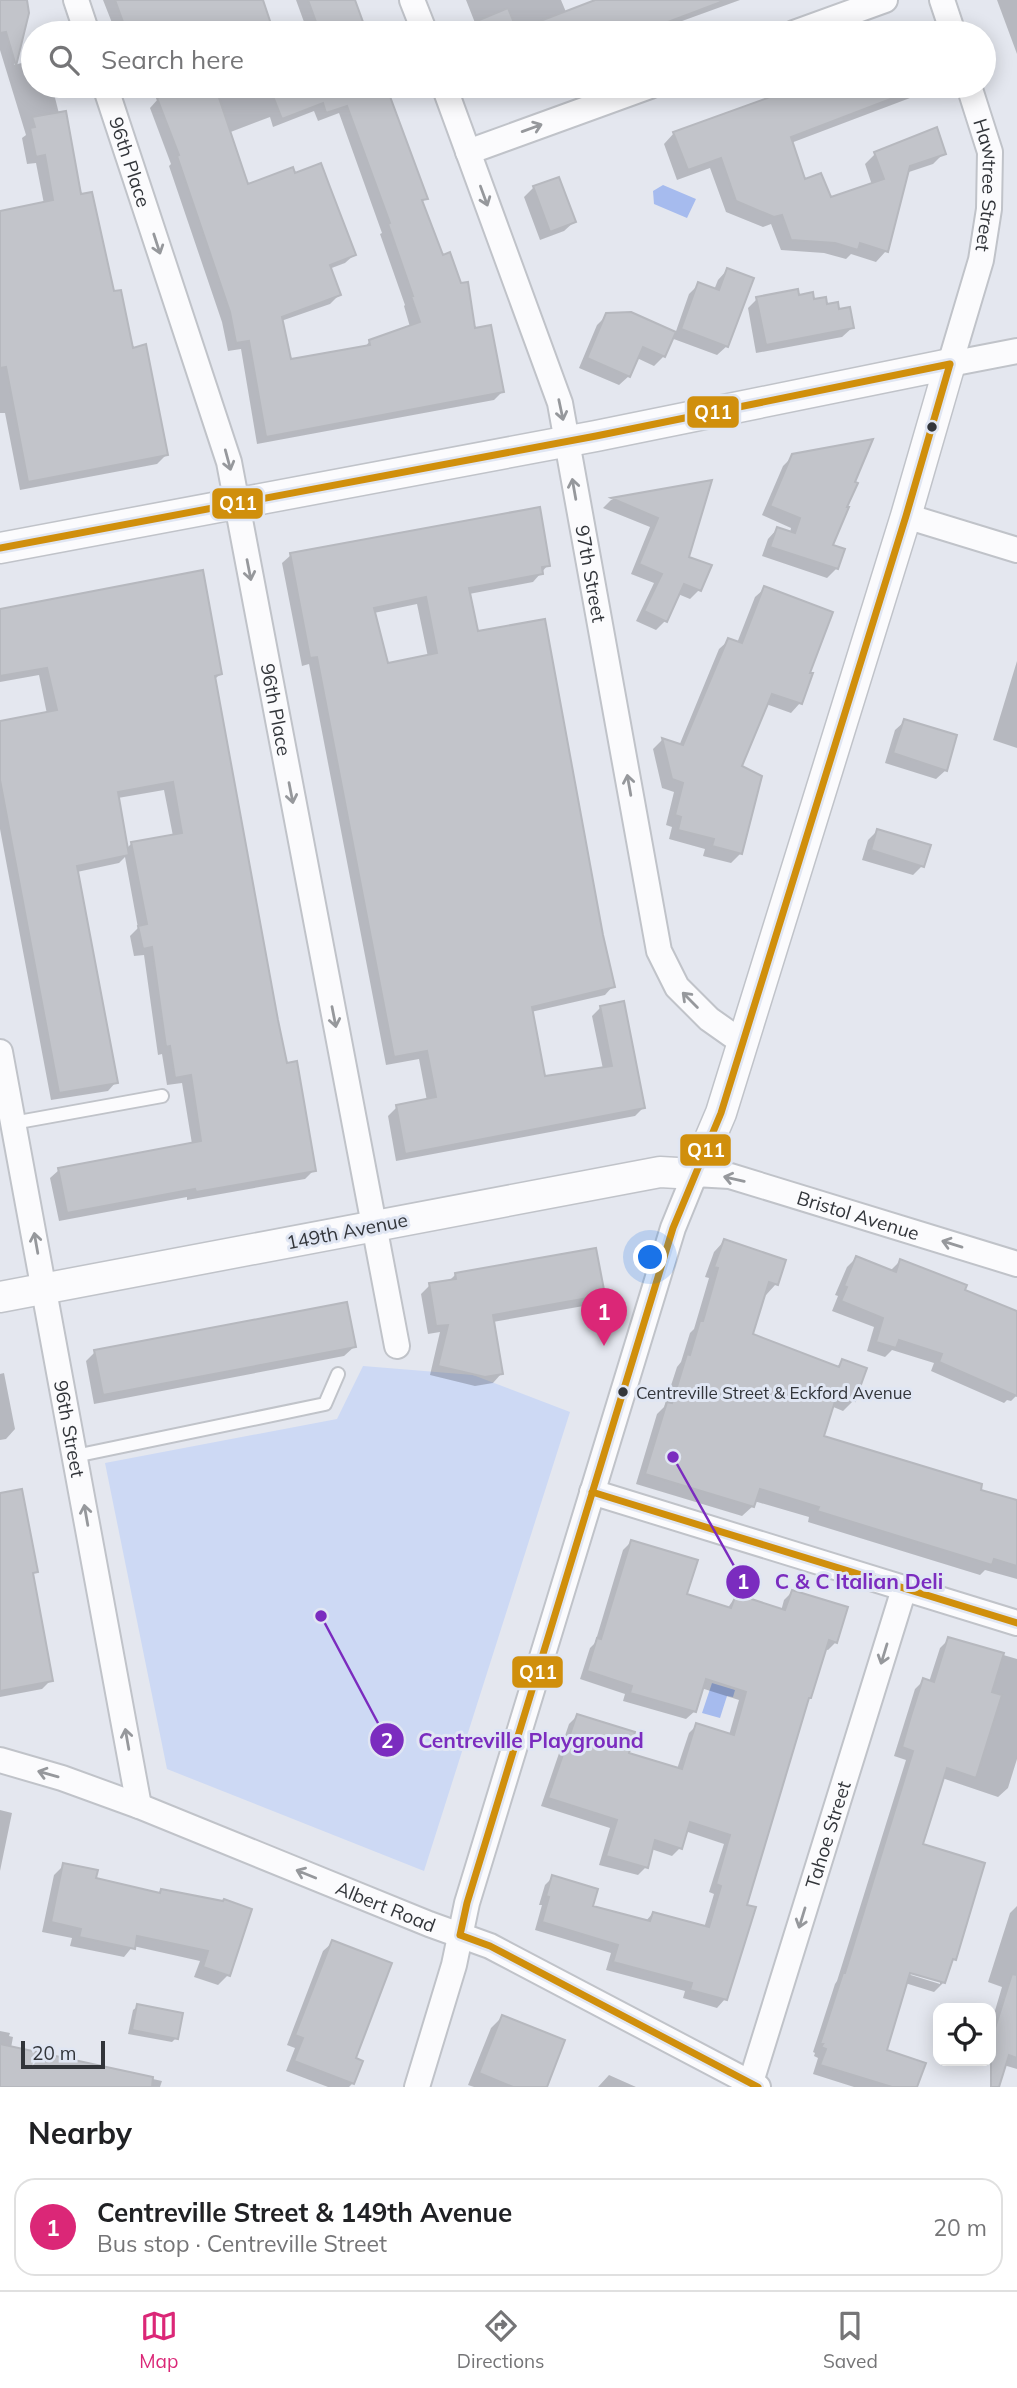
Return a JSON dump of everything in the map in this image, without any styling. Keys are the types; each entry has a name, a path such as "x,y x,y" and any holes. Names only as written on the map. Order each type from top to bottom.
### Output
{"street":[{"path":"76,0 83,21"},
{"path":"412,0 420,21"},
{"path":"827,21 885,0"},
{"path":"942,0 949,21"},
{"name":"96th Place","path":"109,98 229,462 397,1346"},
{"name":"97th Street","path":"448,98 560,403 659,951 677,987 709,1019 743,1043"},
{"path":"468,152 617,98"},
{"name":"Hawtree Street","path":"950,364 981,260 989,209 990,152 974,98"},
{"path":"0,548 567,441 1017,351"},
{"path":"417,2087 454,1965 467,1903 673,1228 721,1113 906,516 950,364"},
{"path":"906,516 1017,550"},
{"name":"96th Street","path":"0,1052 8,1111 139,1806"},
{"name":"149th Avenue","path":"0,1297 660,1172 695,1174"},
{"name":"Bristol Avenue","path":"695,1174 730,1176 1017,1264"},
{"path":"592,1492 1017,1623"},
{"name":"Tahoe Street","path":"755,2084 904,1589"},
{"name":"Albert Road","path":"0,1760 62,1777 139,1806 491,1946 755,2084"}],"lane":[{"path":"8,1111 162,1096"},
{"path":"75,1456 326,1404 338,1374"}],"shaded area":[{"path":"363,1366 473,1375 570,1412 424,1871 167,1769 105,1463 337,1419"}],"water":[{"path":"663,185 696,199 687,218 654,204 653,191"},
{"path":"712,1683 735,1690 733,1697 727,1696 720,1718 702,1713"}],"building":[{"path":"0,0 27,0 29,13 27,21 21,21 21,46 16,66 6,32 0,33"},
{"path":"115,0 263,0 270,21 123,21"},
{"path":"308,0 355,0 363,21 316,21"},
{"path":"595,0 721,2 671,21 540,21"},
{"path":"508,8 513,21 477,21"},
{"path":"157,98 219,98 248,184 293,167 295,173 321,163 356,255 330,265 341,295 282,317 291,359 370,345 369,340 420,322 388,224 390,223 347,106 326,113 323,103 282,119 274,98 391,98 428,199 422,200 443,255 450,252 461,283 468,282 475,328 491,325 504,392 266,437 249,341 236,343 230,312 177,156 179,155"},
{"path":"768,98 893,98 791,137 805,179 821,173 831,197 884,179 874,152 937,127 946,154 910,166 888,252 860,243 858,250 835,243 791,240 782,215 774,217 736,201 721,158 688,170 673,132"},
{"path":"66,111 81,194 92,192 114,291 121,290 133,348 146,344 168,455 28,482 6,367 0,368 0,211 53,200 45,155 36,157 30,128 35,127 32,117"},
{"path":"559,177 576,222 550,232 533,186"},
{"path":"727,268 754,278 728,347 681,329 698,282 719,290"},
{"path":"798,289 799,295 813,292 814,299 826,297 827,304 838,302 839,309 850,307 854,328 766,345 756,297"},
{"path":"631,312 676,332 665,357 643,347 630,377 587,358 606,313"},
{"path":"873,439 833,545 845,549 838,569 770,547 777,527 795,533 800,518 770,506 792,454"},
{"path":"712,480 689,557 712,565 701,591 684,584 667,622 644,611 662,574 639,564 658,518 611,498"},
{"path":"540,507 550,566 542,567 543,574 469,588 478,631 545,619 615,987 532,1007 545,1076 612,1066 600,1006 624,1001 645,1108 405,1154 396,1105 436,1097 427,1051 394,1057 317,657 310,658 290,553","holes":["426,597 437,653 388,663 374,608"]},
{"path":"203,570 222,674 215,676 278,1020 287,1063 297,1061 316,1171 196,1192 195,1189 67,1213 58,1168 201,1141 191,1075 175,1078 170,1046 166,1047 152,947 143,949 138,926 147,924 131,842 182,833 173,782 118,792 129,855 77,866 118,1083 59,1093 0,780 0,721 57,710 47,668 0,676 0,609"},
{"path":"764,586 833,612 810,673 813,673 802,704 772,694 742,766 762,776 742,854 712,846 714,839 678,830 681,817 675,815 683,783 672,779 662,738 683,745 728,638 742,643"},
{"path":"904,719 957,735 947,771 893,753"},
{"path":"877,829 931,845 924,867 871,850"},
{"path":"724,1239 786,1260 778,1285 769,1282 753,1334 839,1367 842,1359 867,1368 855,1401 837,1395 824,1436 982,1484 981,1490 1017,1500 1017,1566 994,1559 992,1565 817,1511 819,1507 760,1489 754,1507 645,1474 667,1402 672,1403 687,1354 690,1355 700,1321 703,1321 718,1268 714,1267"},
{"path":"596,1248 605,1295 493,1315 503,1374 485,1377 438,1366 448,1325 436,1326 429,1283 456,1279 455,1273"},
{"path":"856,1256 896,1272 900,1259 967,1285 965,1290 1017,1311 1017,1396 939,1362 942,1354 899,1340 896,1348 876,1342 883,1318 841,1301"},
{"path":"347,1302 356,1347 103,1395 94,1350"},
{"path":"22,1489 38,1572 33,1573 53,1681 0,1691 0,1493"},
{"path":"631,1540 698,1560 687,1594 731,1608 736,1594 785,1610 792,1590 848,1607 837,1643 829,1640 809,1698 747,1905 756,1907 727,2000 690,1990 692,1983 613,1962 618,1945 542,1922 552,1875 598,1889 593,1906 650,1921 653,1912 709,1927 721,1886 716,1884 730,1835 690,1822 682,1849 655,1840 648,1868 606,1856 617,1820 548,1798 577,1714 635,1732 629,1753 682,1769 696,1723 734,1735 746,1692 706,1679 696,1712 630,1693 632,1686 587,1671 597,1638 601,1639"},
{"path":"948,1637 1004,1653 992,1692 1002,1695 976,1778 947,1768 923,1844 985,1863 956,1960 953,1959 945,1983 910,1973 887,2050 926,2063 917,2087 892,2087 820,2065 826,2049 820,2044 845,1973 913,1751 902,1747 911,1716 923,1678 934,1682"},
{"path":"63,1863 98,1870 96,1878 160,1893 161,1889 223,1901 224,1899 252,1909 230,1976 203,1967 208,1951 137,1936 135,1949 79,1937 81,1929 51,1922"},
{"path":"332,1940 392,1963 356,2058 363,2061 354,2084 294,2061 303,2038 295,2035"},
{"path":"1012,1974 1017,1975 1017,2058 1009,2055 999,2087 991,2087 991,2066 996,2066 996,2025"},
{"path":"137,2004 183,2013 178,2039 132,2030"},
{"path":"502,2015 565,2040 547,2087 513,2087 479,2073"},
{"path":"0,2044 153,2077 152,2087 0,2087"}],"transit line":[{"name":"Q11","path":"0,548 596,436 950,364"},
{"name":"Q11","path":"460,1935 467,1903 673,1228 721,1113 906,516 950,364"},
{"name":"Q11","path":"592,1492 1017,1623"},
{"name":"Q11","path":"460,1935 490,1946 758,2087"}],"place":[{"name":"Centreville Street & 149th Avenue","path":"604,1346"},
{"name":"Centreville Street & Eckford Avenue","path":"623,1392"},
{"name":"C & C Italian Deli","path":"673,1457"},
{"name":"Centreville Playground","path":"321,1616"}]}
